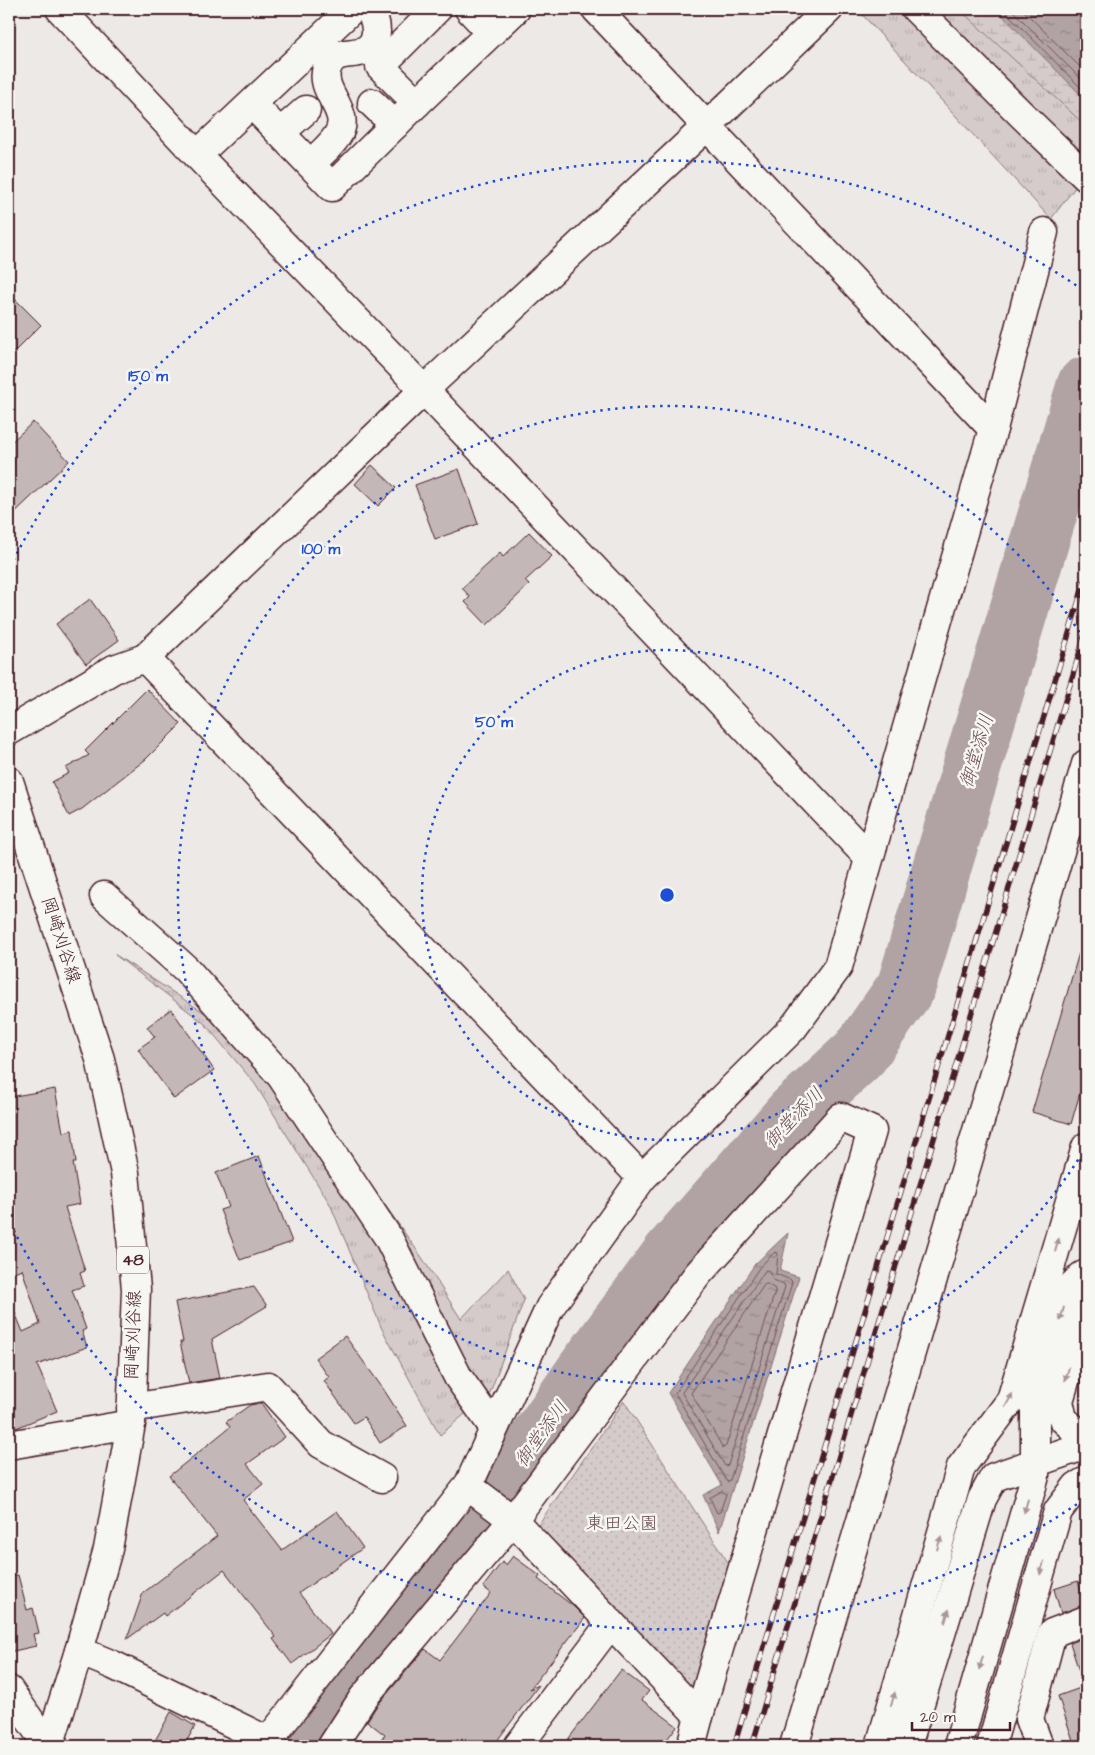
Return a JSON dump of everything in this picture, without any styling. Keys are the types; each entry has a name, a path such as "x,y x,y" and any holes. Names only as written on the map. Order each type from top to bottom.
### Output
{"street":[{"path":"60,9 196,155 424,390 869,858"},
{"path":"196,155 352,9"},
{"path":"310,164 339,135 340,112 336,101 328,93 327,68 333,58 342,53 363,51 371,45 376,36 376,25 374,16 368,9"},
{"path":"469,9 491,32"},
{"path":"252,104 332,187 516,9"},
{"path":"596,9 992,429"},
{"path":"9,731 114,669 145,658 424,390 707,126 828,9"},
{"path":"916,9 1086,177"},
{"path":"417,103 380,66 423,14"},
{"path":"372,103 396,125"},
{"path":"280,133 306,110"},
{"path":"79,1651 113,1665 271,1744 468,1486 550,1307 642,1178 793,1028 838,967 992,429 1044,232"},
{"path":"145,658 642,1178"},
{"path":"794,1746 1086,764"},
{"name":"岡崎刈谷線","path":"9,781 100,1059 125,1173 136,1289 131,1416 108,1549 49,1746"},
{"path":"104,896 186,969 281,1076 388,1237 458,1378 494,1428"},
{"path":"332,1746 363,1698 513,1520 698,1274 841,1117 872,1131 691,1746"},
{"path":"880,1746 961,1467 1011,1400 1086,1147"},
{"path":"958,1746 1035,1476 1035,1407 1069,1289 1086,1274"},
{"path":"1086,1311 1059,1401 1063,1419 1076,1431 1086,1436"},
{"path":"9,1445 268,1386 322,1444 382,1478"},
{"path":"908,1746 982,1499 994,1477 1086,1445"},
{"path":"991,1746 1058,1511 1077,1486 1086,1481"},
{"path":"468,1486 513,1520 699,1716"},
{"path":"1039,1746 1029,1719 1052,1633 1086,1620"},
{"path":"518,1746 611,1623"},
{"path":"9,1690 49,1746"}],"green space":[{"path":"857,9 989,9 1086,108 1086,173 1051,219"},
{"path":"959,9 1086,9 1086,126"},
{"path":"114,954 288,1067 423,1259 461,1319 508,1269 524,1300 490,1393 440,1435 382,1329 330,1204 255,1084 205,1024"},
{"name":"東田公園","path":"624,1401 729,1564 693,1688 543,1540 540,1522"},
{"path":"9,1703 18,1717 9,1746"}],"water":[{"path":"996,9 1086,9 1086,100"},
{"path":"788,1233 780,1271 799,1277 719,1532 703,1495 722,1485 668,1393 755,1264"}],"building":[{"path":"9,293 41,325 9,357"},
{"path":"33,422 69,461 9,518 9,444"},
{"path":"372,465 396,488 378,506 355,484"},
{"path":"459,469 478,524 435,539 415,485"},
{"path":"529,532 552,556 525,581 529,585 487,625 465,602 470,597 462,588 500,553 503,557"},
{"path":"90,599 119,640 86,664 56,624"},
{"path":"147,689 181,724 146,759 82,809 69,816 52,782 69,773 66,768 89,755 85,751"},
{"path":"1079,953 1086,954 1086,1072 1071,1124 1032,1112"},
{"path":"171,1009 214,1070 174,1099 138,1049 155,1037 147,1027"},
{"path":"55,1089 63,1132 72,1130 76,1163 73,1163 80,1204 65,1207 85,1271 80,1273 84,1286 72,1290 86,1329 82,1331 87,1347 37,1365 57,1411 16,1428 9,1429 9,1298 23,1332 40,1324 22,1269 9,1274 9,1245 13,1243 9,1214 9,1181 13,1180 9,1097"},
{"path":"259,1156 292,1242 240,1260 220,1210 229,1207 216,1173"},
{"path":"254,1287 267,1306 212,1339 220,1378 189,1383 180,1342 183,1342 175,1302"},
{"path":"345,1336 407,1426 380,1443 364,1417 354,1423 324,1381 329,1377 315,1358"},
{"path":"261,1403 285,1437 247,1464 263,1484 243,1500 282,1550 337,1511 363,1548 299,1593 331,1634 292,1664 273,1639 276,1637 224,1570 165,1616 163,1613 127,1639 143,1593 217,1536 169,1476 230,1427 226,1422 250,1405"},
{"path":"513,1556 540,1576 538,1579 573,1606 585,1618 530,1689 539,1685 493,1746 376,1746 385,1735 367,1721 376,1707 425,1649 440,1660 491,1593 483,1587 502,1562 506,1565"},
{"path":"18,1575 27,1610 33,1608 39,1633 33,1634 36,1646 9,1652 9,1576"},
{"path":"1078,1581 1085,1605 1061,1613 1054,1589"},
{"path":"1086,1637 1086,1673 1080,1674 1070,1643"},
{"path":"621,1670 649,1691 642,1700 677,1726 662,1746 563,1746"},
{"path":"1086,1686 1086,1746 1075,1746 1058,1696"},
{"path":"171,1712 195,1726 184,1746 152,1746"}],"waterway":[{"name":"御堂添川","path":"299,1746 529,1453 585,1372 671,1255 794,1114 860,1053 906,987 1086,386"}],"railway":[{"path":"734,1746 1086,577"},
{"path":"752,1746 1086,631"}]}
